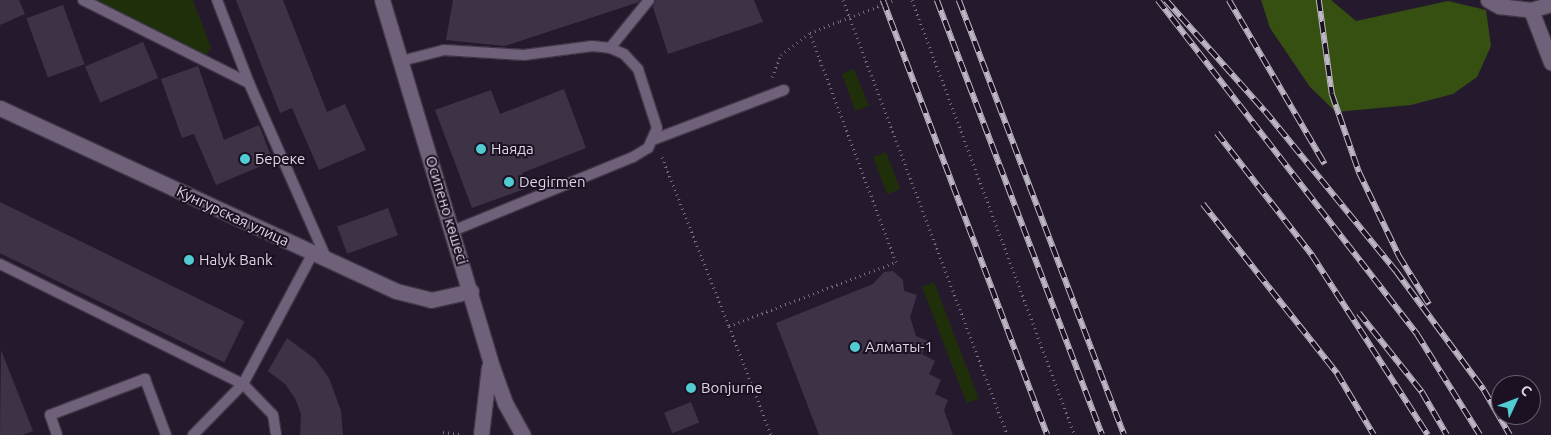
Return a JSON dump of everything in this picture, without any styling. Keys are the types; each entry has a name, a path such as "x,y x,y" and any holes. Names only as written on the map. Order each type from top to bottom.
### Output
{"street":[{"name":"Осипено көшесі","path":"382,0 471,291 490,361 506,403 523,435"},
{"path":"1488,0 1499,6 1551,4"},
{"path":"1530,5 1551,62"},
{"name":"Кунгурская улица","path":"0,108 327,260 418,298 442,298 471,291"},
{"path":"481,435 490,361"}],"lane":[{"path":"83,0 249,83"},
{"path":"217,0 249,83 327,260"},
{"path":"610,48 649,0"},
{"path":"401,61 444,50 524,55 592,46 610,48 624,54 638,69 657,128 655,139"},
{"path":"453,232 633,157 655,139 784,90"},
{"path":"193,435 243,384 313,253"},
{"path":"0,264 243,384 273,415 276,435"},
{"path":"57,435 50,415 145,379 166,435"}],"path":[{"path":"843,0 1007,435"},
{"path":"771,95 775,63 799,38 895,0"},
{"path":"912,0 1075,435"},
{"path":"729,326 896,262 810,33"},
{"path":"655,139 771,435"},
{"path":"443,432 460,434"}],"green space":[{"path":"83,0 193,0 211,48 203,60"},
{"path":"1261,0 1331,0 1356,21 1448,1 1486,10 1491,46 1477,77 1453,94 1411,105 1336,112 1310,87 1270,28"},
{"path":"854,69 869,106 855,111 842,74"},
{"path":"886,152 900,189 887,194 873,157"},
{"path":"934,282 979,399 967,403 922,287"}],"building":[{"path":"0,0 19,0 25,14 0,25"},
{"path":"236,0 283,0 327,112 345,104 366,150 319,170 292,108 280,113"},
{"path":"453,0 639,0 639,2 505,46 446,40"},
{"path":"656,0 754,0 763,22 668,54 653,7"},
{"path":"63,5 85,64 48,78 26,18"},
{"path":"143,42 158,78 100,103 85,67"},
{"path":"198,66 224,140 259,125 273,161 216,185 194,134 182,138 161,79"},
{"path":"564,89 586,148 522,173 527,188 472,208 435,110 491,90 500,114"},
{"path":"0,202 244,321 224,363 0,253"},
{"path":"388,208 398,235 347,254 337,226"},
{"name":"Алматы-1","path":"893,271 903,280 904,291 917,295 910,317 916,336 928,341 922,354 935,361 929,374 941,380 935,394 948,400 944,410 953,435 819,435 776,323 873,284 884,272"},
{"path":"287,338 315,359 329,378 341,411 343,435 300,435 301,414 295,398 285,384 268,371"},
{"path":"1,350 33,431 23,435 0,435"},
{"path":"691,402 699,422 672,433 664,413"}],"railway":[{"path":"883,0 1047,435"},
{"path":"937,0 1102,435"},
{"path":"959,0 1124,435"},
{"path":"1158,0 1417,334 1480,435"},
{"path":"1166,0 1265,111 1396,271 1484,390 1510,435"},
{"path":"1229,0 1325,164"},
{"path":"1319,0 1332,94 1359,172 1399,256 1429,304"},
{"path":"1217,133 1312,255 1428,435"},
{"path":"1203,204 1337,373 1374,435"},
{"path":"1359,313 1422,392 1447,435"}],"place":[{"name":"Наяда","path":"481,149"},
{"name":"Береке","path":"245,159"},
{"name":"Degirmen","path":"509,182"},
{"name":"Halyk Bank","path":"189,260"},
{"name":"Алматы-1","path":"855,347"},
{"name":"Bonjurne","path":"691,388"}]}
